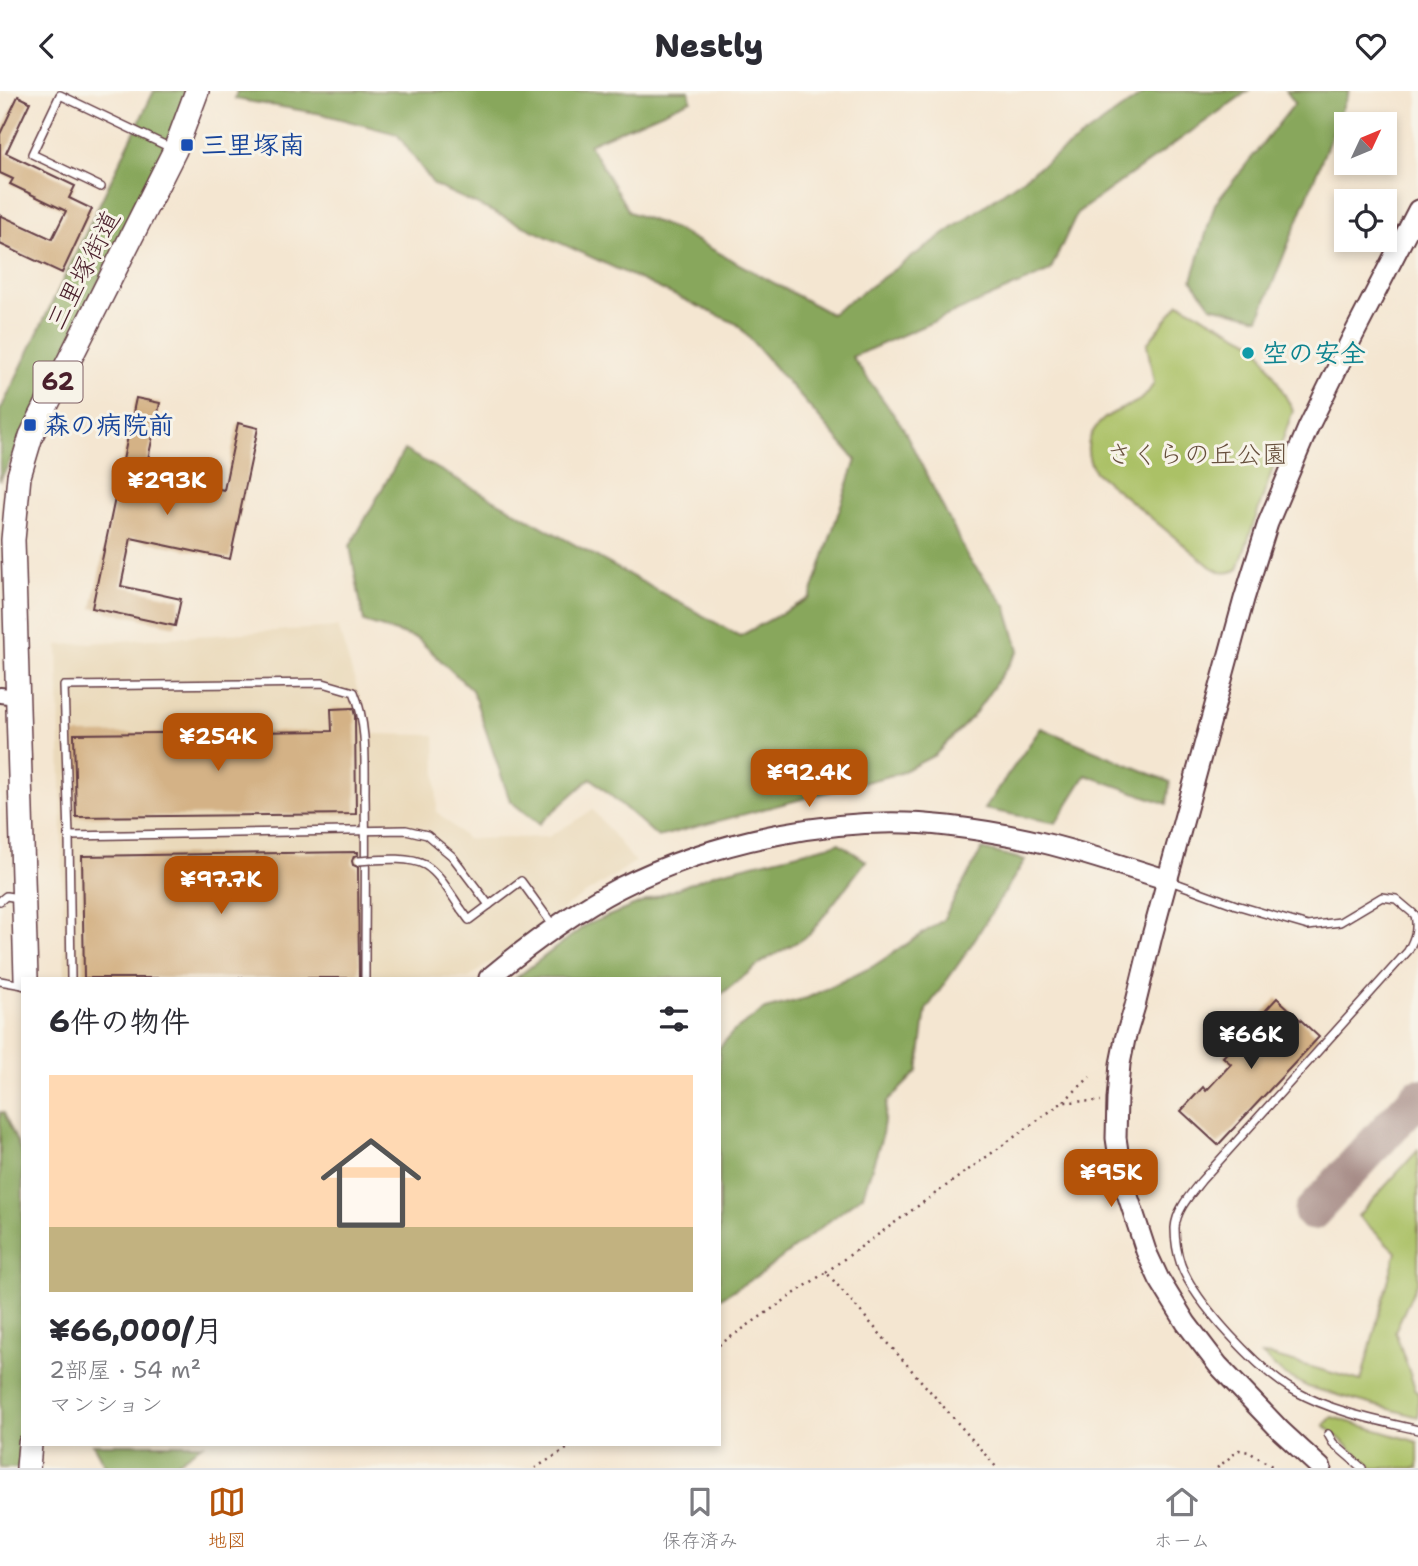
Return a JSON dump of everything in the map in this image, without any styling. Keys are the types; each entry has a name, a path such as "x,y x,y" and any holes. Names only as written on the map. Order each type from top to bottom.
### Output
{"main road":[{"name":"三里塚街道","path":"26,977 24,898 9,696 13,540 19,476 31,436 175,150 197,91"},
{"path":"28,1468 30,1446"}],"street":[{"path":"1321,1468 1281,1431 1218,1365 1186,1323 1159,1279 1146,1251 1122,1178 1116,1138 1117,1099 1125,1039 1152,936 1244,599 1268,523 1308,428 1418,210"},
{"path":"490,977 555,928 617,889 652,872 766,836 849,825 898,823 945,826 1050,844 1168,880"}],"lane":[{"path":"101,187 32,154 60,95 175,150"},
{"path":"71,977 64,686 323,683 354,692 360,705 366,830 365,977"},
{"path":"69,837 406,830 427,835 452,856 489,905"},
{"path":"358,861 397,859 424,865 438,877 469,920 521,881 555,928"},
{"path":"1168,880 1236,905 1308,926 1340,922 1382,897 1396,899 1415,915 1417,930 1408,951 1200,1181 1183,1205 1175,1224 1182,1266 1192,1284 1209,1309 1257,1364 1294,1390 1335,1409 1418,1430"},
{"path":"0,901 6,897 24,898"},
{"path":"0,981 21,985"},
{"path":"1328,1434 1333,1443 1362,1468"}],"path":[{"path":"721,1344 1063,1102 1090,1077"},
{"path":"1063,1102 1117,1099"},
{"path":"826,1272 997,1468"},
{"path":"535,1468 572,1446"},
{"path":"1217,1468 1239,1450 1250,1452 1275,1468"}],"shaded area":[{"path":"338,627 371,734 435,735 437,812 467,839 548,837 593,810 635,862 571,903 470,977 65,977 58,645"}],"green space":[{"path":"154,91 187,91 170,137 0,481 0,411"},
{"path":"237,91 689,91 691,100 589,144 629,212 675,229 831,314 1147,91 1248,91 1077,213 1050,271 852,357 902,426 969,559 1006,606 1019,650 973,716 935,755 900,773 658,837 591,778 539,824 510,801 472,690 418,639 364,622 350,546 404,450 740,636 810,598 856,460 737,324 434,185 397,134 322,114 235,99"},
{"path":"1286,91 1349,91 1341,112 1334,112 1334,129 1259,318 1211,306 1192,280 1215,204 1295,103"},
{"name":"さくらの丘公園","path":"1179,303 1257,344 1293,410 1238,569 1227,573 1211,567 1095,472 1089,457 1088,443 1099,424 1144,397 1154,383 1147,344"},
{"path":"1041,728 1170,782 1167,804 1086,775 1056,823 984,809"},
{"path":"839,843 866,861 809,935 762,962 721,994 721,977 517,977 586,925 716,873"},
{"path":"982,849 1025,860 926,1010 918,1071 887,1102 881,1140 863,1195 762,1273 721,1298 721,1046 733,1032 765,1009 807,998 872,967 943,920"},
{"path":"0,1112 4,1113 21,1151 22,1446 22,1468 0,1468"},
{"path":"1418,1150 1418,1281 1395,1331 1418,1392 1418,1417 1308,1387 1283,1374 1262,1355 1361,1381 1396,1252 1358,1216"},
{"path":"1332,1417 1418,1442 1418,1468 1373,1468 1324,1425"},
{"path":"94,1446 200,1446 168,1468 106,1468"}],"building":[{"path":"18,96 30,102 6,153 75,186 69,198 92,209 62,273 0,244 0,215 52,239 66,211 10,184 13,179 0,173 0,134"},
{"path":"136,398 160,403 145,473 224,490 238,423 258,428 230,559 131,538 121,586 181,599 175,626 92,608"},
{"path":"353,708 356,814 76,817 74,734 332,731 331,709"},
{"path":"358,852 352,861 353,865 358,867 359,977 84,977 82,856"},
{"path":"1277,998 1319,1037 1218,1145 1181,1111 1203,1087 1206,1091 1231,1064 1223,1057"}],"taxiway":[{"path":"1312,1212 1418,1097"}],"place":[{"name":"三里塚南","path":"187,145"},
{"name":"空の安全","path":"1248,353"},
{"name":"森の病院前","path":"30,425"}]}
